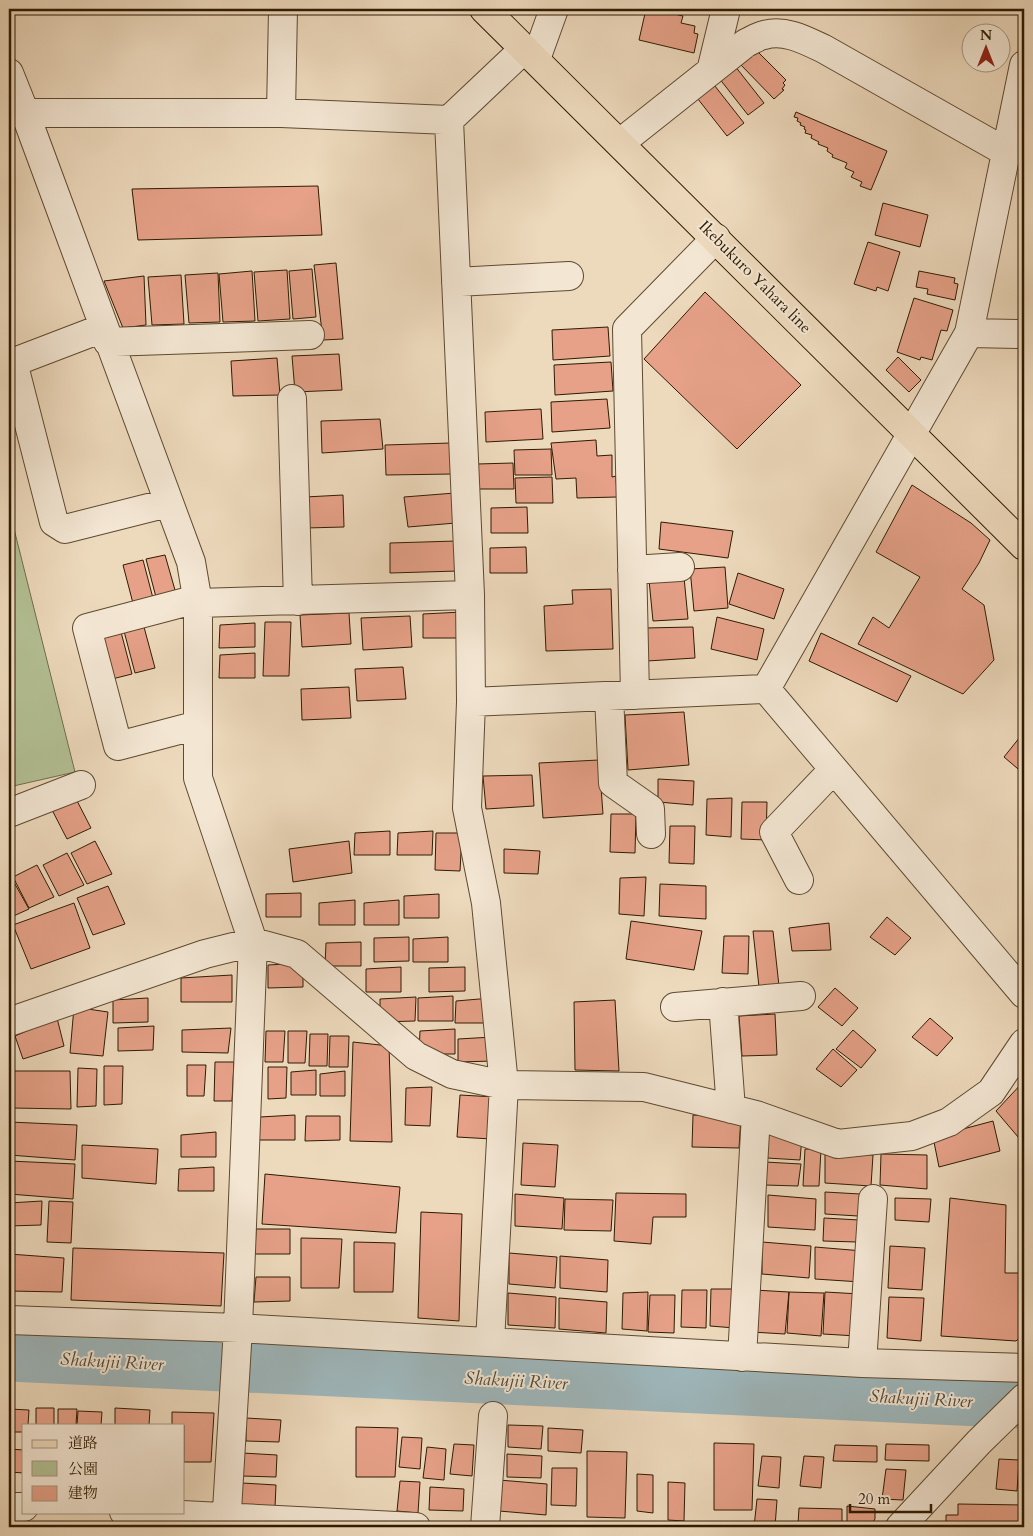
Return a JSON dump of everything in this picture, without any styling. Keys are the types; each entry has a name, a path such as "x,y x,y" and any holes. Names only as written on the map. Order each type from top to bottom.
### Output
{"main road":[{"name":"Ikebukuro Yahara line","path":"484,9 1024,546"}],"street":[{"path":"281,114 283,9"},
{"path":"25,113 281,114 449,120 530,54 554,9"},
{"path":"711,71 726,9"},
{"path":"620,144 746,43 764,35 783,34 800,37 1006,152"},
{"path":"766,689 969,333 1024,65"},
{"path":"9,73 191,562 198,601 198,778 253,942 237,1337 227,1522"},
{"path":"449,120 470,595 471,702 467,808 486,904 504,1085 490,1342"},
{"path":"651,834 650,809 612,783 622,696 632,570 627,329 716,238"},
{"path":"456,282 569,276"},
{"path":"969,333 1024,334"},
{"path":"168,503 65,529 54,522 11,363 106,335 310,335"},
{"path":"292,399 298,601"},
{"path":"632,570 680,567"},
{"path":"198,725 118,746 87,628 198,601 298,601 470,595"},
{"path":"471,702 766,689"},
{"path":"766,689 1024,994"},
{"path":"799,880 774,832 833,770"},
{"path":"9,813 81,785"},
{"path":"9,1022 205,954 253,942 297,954 416,1056 452,1074 504,1085 644,1087 743,1112 838,1144 912,1136 949,1122 991,1092 1024,1043"},
{"path":"675,1007 800,996"},
{"path":"723,1002 743,1112 742,1357"},
{"path":"862,1363 874,1200"},
{"path":"9,1320 237,1337 490,1342 862,1363 1024,1368"},
{"path":"900,1527 979,1442 1024,1398"},
{"path":"486,1527 493,1416"},
{"path":"9,1507 22,1507"},
{"path":"145,1514 227,1522 416,1527"}],"green space":[{"path":"9,509 75,772 9,787"}],"building":[{"path":"646,9 683,16 681,23 695,26 694,33 698,34 694,53 639,40"},
{"path":"755,49 786,80 783,83 785,85 782,89 784,90 774,99 740,64"},
{"path":"731,61 764,103 748,115 715,73"},
{"path":"711,81 744,123 727,136 694,94"},
{"path":"796,112 887,151 871,190 860,186 862,182 851,177 854,172 845,168 847,163 832,157 833,155 827,151 828,148 818,144 819,142 811,138 812,135 805,133 805,127 800,125 801,123 797,121 798,118 794,117"},
{"path":"318,186 322,235 138,240 132,189"},
{"path":"883,203 928,215 920,247 875,235"},
{"path":"868,242 900,252 888,291 877,287 876,291 854,284"},
{"path":"336,263 343,339 323,340 314,265"},
{"path":"312,269 316,317 293,319 289,271"},
{"path":"287,270 290,319 258,321 254,272"},
{"path":"252,271 255,321 223,322 219,274"},
{"path":"919,271 955,278 954,283 958,284 955,300 927,294 928,289 916,287"},
{"path":"218,273 220,322 189,323 185,275"},
{"path":"181,275 184,324 152,325 148,277"},
{"path":"144,276 146,325 123,328 104,281"},
{"path":"705,292 801,385 737,449 644,359"},
{"path":"914,298 953,310 947,331 941,330 932,360 921,357 920,360 897,352"},
{"path":"608,327 610,356 553,360 552,330"},
{"path":"339,354 342,390 295,392 292,356"},
{"path":"898,357 921,380 909,392 886,370"},
{"path":"277,358 280,395 233,396 231,361"},
{"path":"611,362 613,391 555,395 554,365"},
{"path":"607,399 610,428 552,432 551,402"},
{"path":"541,409 543,439 486,442 485,412"},
{"path":"380,419 383,449 322,453 321,421"},
{"path":"596,440 597,456 612,455 612,477 616,476 617,497 577,498 576,478 556,479 551,443"},
{"path":"451,443 453,474 386,475 385,445"},
{"path":"551,449 552,475 515,475 514,450"},
{"path":"513,463 514,489 477,489 477,464"},
{"path":"552,477 553,503 516,503 515,478"},
{"path":"912,485 971,523 990,540 979,563 962,589 984,605 994,660 963,694 858,644 873,617 889,628 920,577 876,552"},
{"path":"455,493 456,523 408,527 404,497"},
{"path":"343,495 344,527 306,528 305,497"},
{"path":"527,507 528,533 491,533 491,508"},
{"path":"661,522 733,531 728,558 659,549"},
{"path":"456,541 458,571 390,573 390,543"},
{"path":"526,547 527,573 490,573 490,548"},
{"path":"165,555 177,597 157,601 146,559"},
{"path":"143,560 154,602 134,607 123,565"},
{"path":"725,567 728,608 694,611 690,569"},
{"path":"738,573 784,589 774,619 729,604"},
{"path":"684,577 688,619 653,621 649,580"},
{"path":"611,589 613,649 546,651 544,606 573,604 572,590"},
{"path":"462,612 463,638 423,638 423,614"},
{"path":"349,613 351,644 302,647 300,615"},
{"path":"410,616 412,647 363,650 361,618"},
{"path":"717,617 764,629 757,660 711,649"},
{"path":"265,622 291,622 289,676 263,676"},
{"path":"255,623 255,647 219,648 220,625"},
{"path":"144,627 155,668 135,673 124,631"},
{"path":"693,627 695,658 647,661 645,628"},
{"path":"121,632 132,674 112,679 101,637"},
{"path":"821,633 911,676 897,702 809,661"},
{"path":"255,653 255,678 219,678 220,655"},
{"path":"403,667 406,699 357,701 355,669"},
{"path":"349,687 351,718 302,720 301,689"},
{"path":"684,712 689,765 628,770 625,715"},
{"path":"1024,732 1024,774 1004,757"},
{"path":"599,760 603,814 543,818 539,763"},
{"path":"532,775 534,806 486,809 483,776"},
{"path":"658,779 694,781 693,805 658,802"},
{"path":"74,795 91,828 67,839 51,808"},
{"path":"732,798 731,837 706,835 707,799"},
{"path":"742,802 767,802 766,840 741,839"},
{"path":"611,814 636,814 635,853 610,852"},
{"path":"670,826 695,826 694,864 669,863"},
{"path":"390,831 390,855 354,855 355,833"},
{"path":"433,831 432,855 397,855 398,833"},
{"path":"436,833 462,833 460,871 435,870"},
{"path":"95,841 112,874 87,884 71,853"},
{"path":"349,841 352,873 293,882 289,849"},
{"path":"504,849 540,851 538,874 504,873"},
{"path":"67,853 84,885 59,896 43,865"},
{"path":"37,865 54,897 29,908 13,877"},
{"path":"11,877 29,909 9,918 9,878"},
{"path":"646,877 644,916 619,914 620,878"},
{"path":"660,884 706,886 706,919 659,916"},
{"path":"108,886 125,924 93,935 77,898"},
{"path":"301,893 301,917 266,917 266,894"},
{"path":"439,894 439,918 404,918 404,896"},
{"path":"355,900 355,925 319,925 319,903"},
{"path":"399,900 399,925 364,925 364,903"},
{"path":"74,903 90,948 31,969 13,925"},
{"path":"887,917 911,938 895,955 870,937"},
{"path":"631,921 702,931 694,970 626,959"},
{"path":"829,923 831,950 792,951 789,928"},
{"path":"753,931 773,931 779,986 759,987"},
{"path":"724,936 749,936 748,974 722,973"},
{"path":"409,937 409,961 374,962 374,938"},
{"path":"448,937 448,962 413,962 413,939"},
{"path":"361,942 361,966 325,966 326,943"},
{"path":"303,963 303,987 268,988 268,965"},
{"path":"401,967 401,992 366,992 366,969"},
{"path":"465,967 465,991 429,992 429,968"},
{"path":"232,975 232,1002 181,1002 181,978"},
{"path":"835,988 858,1008 842,1026 818,1007"},
{"path":"453,996 453,1021 418,1021 418,998"},
{"path":"416,997 415,1021 380,1022 380,999"},
{"path":"148,998 148,1022 113,1023 113,1000"},
{"path":"491,998 490,1023 455,1023 456,1001"},
{"path":"615,1000 619,1071 575,1070 574,1002"},
{"path":"74,1007 108,1012 103,1056 70,1053"},
{"path":"775,1014 777,1055 742,1056 739,1016"},
{"path":"57,1018 64,1046 23,1059 15,1036"},
{"path":"930,1018 953,1038 937,1056 912,1037"},
{"path":"154,1026 153,1050 118,1051 118,1028"},
{"path":"231,1028 228,1053 182,1052 182,1030"},
{"path":"455,1029 455,1054 419,1054 420,1031"},
{"path":"853,1030 876,1050 861,1068 836,1049"},
{"path":"266,1031 285,1031 283,1062 265,1062"},
{"path":"288,1031 307,1031 305,1063 288,1063"},
{"path":"310,1034 328,1034 327,1066 309,1066"},
{"path":"330,1036 349,1036 348,1067 329,1067"},
{"path":"493,1037 493,1061 458,1062 458,1039"},
{"path":"353,1042 389,1046 392,1142 350,1141"},
{"path":"833,1049 857,1070 841,1087 816,1069"},
{"path":"215,1062 234,1062 232,1101 214,1101"},
{"path":"187,1065 206,1065 204,1096 187,1096"},
{"path":"104,1066 123,1066 122,1104 104,1105"},
{"path":"268,1067 287,1067 286,1098 268,1099"},
{"path":"78,1068 97,1069 96,1106 77,1107"},
{"path":"316,1070 316,1095 291,1095 291,1072"},
{"path":"12,1071 70,1071 71,1109 12,1108"},
{"path":"345,1071 345,1096 320,1096 320,1074"},
{"path":"1024,1081 1024,1144 996,1111"},
{"path":"432,1087 430,1126 405,1125 406,1088"},
{"path":"460,1095 495,1097 492,1139 457,1137"},
{"path":"295,1115 295,1140 259,1140 260,1117"},
{"path":"693,1115 741,1117 739,1148 692,1147"},
{"path":"306,1116 340,1116 340,1140 305,1141"},
{"path":"993,1121 1000,1151 939,1167 933,1137"},
{"path":"9,1122 77,1125 75,1160 9,1155"},
{"path":"216,1132 216,1157 181,1157 181,1135"},
{"path":"767,1135 802,1137 800,1160 767,1158"},
{"path":"523,1143 558,1145 555,1187 521,1185"},
{"path":"82,1145 158,1149 156,1184 82,1178"},
{"path":"805,1149 821,1149 819,1186 803,1186"},
{"path":"825,1151 873,1155 871,1186 825,1183"},
{"path":"881,1154 927,1155 927,1189 880,1185"},
{"path":"9,1161 75,1164 73,1199 9,1194"},
{"path":"765,1162 801,1164 798,1186 765,1185"},
{"path":"214,1167 214,1191 178,1191 179,1169"},
{"path":"265,1174 400,1187 396,1233 262,1224"},
{"path":"825,1192 860,1194 858,1216 825,1214"},
{"path":"616,1193 686,1194 686,1217 653,1217 651,1244 614,1241"},
{"path":"515,1194 564,1198 562,1229 515,1226"},
{"path":"768,1195 816,1199 815,1230 768,1227"},
{"path":"895,1198 931,1199 929,1222 895,1220"},
{"path":"950,1198 1006,1205 1005,1273 1024,1273 1024,1334 1016,1341 941,1336"},
{"path":"565,1199 613,1200 611,1231 564,1230"},
{"path":"42,1201 41,1225 9,1226 9,1203"},
{"path":"49,1201 73,1202 71,1243 47,1242"},
{"path":"421,1212 462,1214 459,1321 418,1318"},
{"path":"824,1218 859,1220 857,1242 823,1241"},
{"path":"256,1229 290,1229 290,1254 255,1254"},
{"path":"301,1238 342,1239 339,1288 301,1288"},
{"path":"354,1242 395,1243 393,1292 354,1292"},
{"path":"762,1242 811,1246 809,1278 762,1274"},
{"path":"890,1246 925,1248 922,1290 888,1288"},
{"path":"815,1247 863,1251 861,1282 815,1279"},
{"path":"73,1248 224,1253 221,1306 71,1300"},
{"path":"509,1253 557,1257 555,1288 509,1284"},
{"path":"9,1254 64,1258 62,1292 9,1291"},
{"path":"560,1256 608,1260 607,1292 560,1288"},
{"path":"256,1277 290,1277 290,1301 254,1302"},
{"path":"711,1289 737,1289 735,1328 710,1326"},
{"path":"682,1290 707,1290 706,1328 681,1327"},
{"path":"754,1290 789,1292 785,1334 751,1332"},
{"path":"648,1292 647,1331 622,1329 623,1293"},
{"path":"789,1292 824,1293 821,1336 787,1333"},
{"path":"825,1292 860,1294 857,1336 823,1334"},
{"path":"508,1293 556,1297 555,1328 508,1325"},
{"path":"650,1295 675,1295 674,1333 648,1332"},
{"path":"889,1297 924,1298 921,1341 887,1338"},
{"path":"559,1298 607,1302 606,1333 559,1329"},
{"path":"36,1408 54,1408 54,1424 36,1424"},
{"path":"115,1408 150,1410 149,1424 115,1424"},
{"path":"9,1409 29,1410 28,1424 22,1424 22,1432 9,1432"},
{"path":"58,1409 77,1409 76,1424 58,1424"},
{"path":"78,1411 102,1412 101,1424 77,1424"},
{"path":"172,1412 214,1413 211,1462 185,1462 185,1424 172,1424"},
{"path":"246,1418 281,1420 279,1442 246,1441"},
{"path":"508,1425 543,1426 541,1449 508,1447"},
{"path":"356,1427 398,1428 395,1477 356,1477"},
{"path":"548,1428 583,1430 581,1453 548,1451"},
{"path":"402,1437 422,1438 420,1469 399,1467"},
{"path":"714,1443 754,1444 752,1510 714,1510"},
{"path":"454,1444 474,1445 472,1476 450,1474"},
{"path":"886,1444 929,1445 929,1461 885,1460"},
{"path":"835,1445 877,1446 877,1462 833,1461"},
{"path":"427,1447 446,1449 444,1480 423,1478"},
{"path":"9,1449 22,1450 22,1473 9,1472"},
{"path":"587,1451 627,1452 625,1518 587,1517"},
{"path":"242,1453 277,1455 276,1477 242,1476"},
{"path":"507,1454 542,1456 541,1478 507,1477"},
{"path":"762,1456 781,1457 779,1488 758,1486"},
{"path":"804,1456 824,1457 821,1488 800,1486"},
{"path":"999,1459 1019,1460 1017,1491 996,1489"},
{"path":"552,1468 577,1468 576,1506 551,1505"},
{"path":"886,1469 906,1470 903,1500 882,1499"},
{"path":"637,1474 653,1475 653,1513 637,1511"},
{"path":"499,1480 547,1484 546,1515 499,1511"},
{"path":"400,1481 420,1482 418,1513 397,1511"},
{"path":"668,1482 685,1483 684,1521 668,1520"},
{"path":"242,1483 276,1485 275,1507 241,1505"},
{"path":"430,1487 464,1489 463,1511 429,1510"},
{"path":"757,1499 777,1500 775,1527 754,1527"},
{"path":"958,1504 1024,1505 1024,1527 946,1527 946,1515 958,1515"},
{"path":"847,1506 875,1509 875,1519 869,1527 847,1527"},
{"path":"799,1508 842,1509 842,1525 798,1524"},
{"path":"104,1522 128,1524 128,1527 104,1527"}],"waterway":[{"name":"Shakujii River","path":"9,1357 1024,1404"}]}
